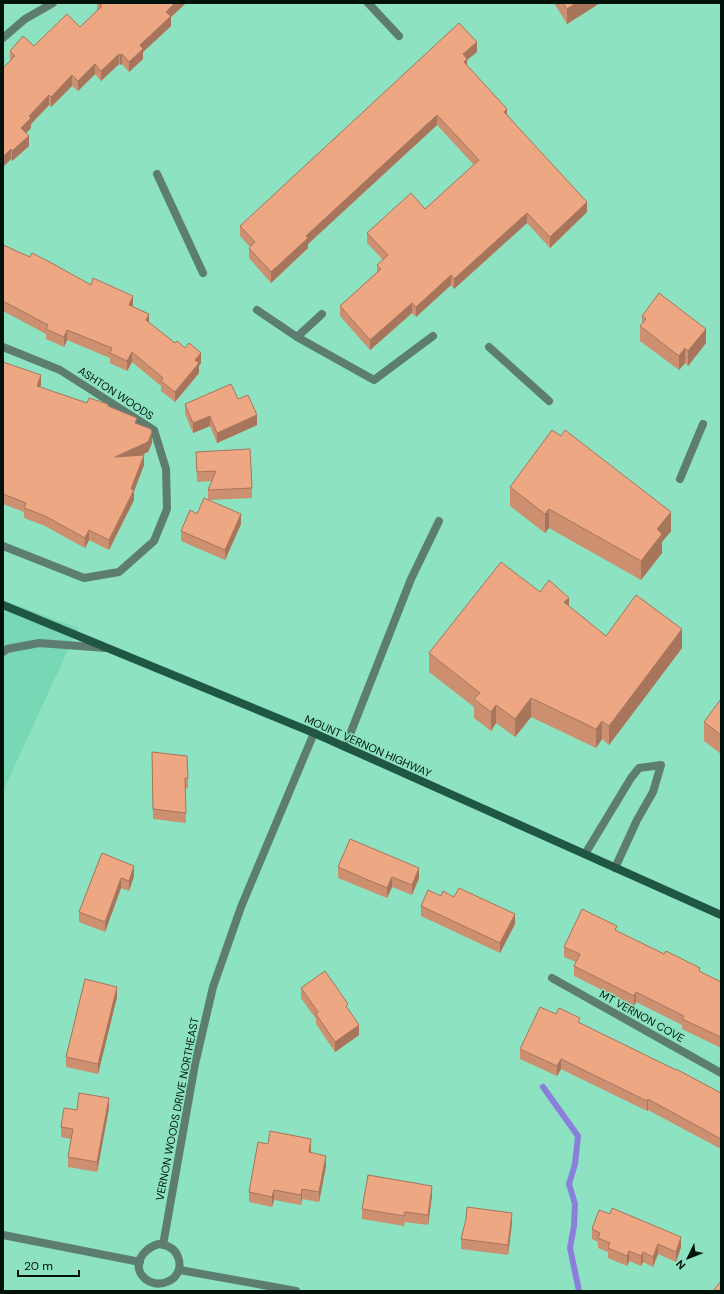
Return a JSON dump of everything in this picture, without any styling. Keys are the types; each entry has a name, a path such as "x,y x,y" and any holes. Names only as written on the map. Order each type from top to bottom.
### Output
{"main road":[{"name":"MOUNT VERNON HIGHWAY","path":"3,605 314,733 721,915"}],"street":[{"path":"3,38 25,19 53,3"},
{"path":"368,3 398,36"},
{"path":"157,174 203,273"},
{"path":"257,310 297,337 374,380 433,336"},
{"path":"297,337 322,314"},
{"name":"ASHTON WOODS","path":"3,347 60,370 154,430 166,470 167,510 154,541 119,572 84,578 3,546"},
{"path":"489,347 549,401"},
{"path":"680,479 703,424"},
{"path":"345,747 411,579 439,521"},
{"path":"3,652 39,643 111,649"},
{"name":"VERNON WOODS DRIVE NORTHEAST","path":"163,1245 195,1064 213,987 241,907 314,733"},
{"path":"585,854 631,778 639,768 661,765 654,792 637,820 616,868"},
{"name":"MT VERNON COVE","path":"552,978 721,1073"},
{"path":"3,1235 140,1262"},
{"path":"163,1245 173,1248 180,1261 180,1270 175,1278 156,1288 141,1274 139,1268 142,1255 147,1250 153,1246 163,1245"},
{"path":"180,1270 296,1291"}],"shaded area":[{"path":"3,600 78,628 3,791"}],"building":[{"path":"98,3 175,3 166,12 171,16 140,45 143,49 129,62 122,54 119,54 101,71 95,64 78,81 72,75 51,97 49,95 29,116 31,118 21,128 29,136 3,157 3,68 15,56 10,51 23,36 34,46 67,14 80,27 102,6"},
{"path":"563,3 576,3 567,9"},
{"path":"459,23 477,42 463,54 467,59 464,62 507,109 504,112 587,202 550,237 527,213 454,279 451,275 416,307 412,303 370,340 340,306 381,269 377,265 388,255 367,233 411,193 425,209 479,160 437,115 306,236 308,238 271,272 249,248 255,242 240,226"},
{"path":"3,245 30,257 32,253 91,285 93,278 133,296 129,305 149,314 146,320 175,343 177,341 185,348 189,343 201,353 195,360 199,363 175,392 161,381 163,378 132,352 127,361 110,353 112,348 67,330 64,337 46,329 48,325 3,301"},
{"path":"659,293 706,329 688,351 685,348 679,356 640,326 646,319 642,316"},
{"path":"3,362 41,375 37,386 87,403 89,398 108,404 108,406 137,418 135,423 151,429 152,432 148,442 115,457 144,455 131,489 134,490 109,540 89,530 85,538 45,516 24,508 26,503 3,494"},
{"path":"231,384 238,399 248,395 257,415 217,433 210,416 193,423 185,404"},
{"path":"552,430 561,436 565,430 671,512 657,529 662,534 641,561 549,509 545,514 510,487"},
{"path":"250,449 252,488 208,490 216,471 197,472 196,452"},
{"path":"204,498 241,514 225,550 181,531 190,510 197,514"},
{"path":"501,562 540,592 549,580 569,598 564,602 606,636 636,595 682,629 609,726 602,721 596,729 531,698 515,719 496,705 491,712 474,699 480,693 429,653"},
{"path":"721,699 721,735 704,722"},
{"path":"152,752 187,756 188,778 185,778 186,813 153,809"},
{"path":"350,839 419,868 412,885 392,877 387,888 338,867"},
{"path":"102,853 134,866 129,881 121,878 105,922 79,912"},
{"path":"459,888 515,914 500,943 421,906 428,890 441,896 443,891 454,897"},
{"path":"582,909 617,926 615,930 664,954 666,951 700,968 699,971 721,982 721,1037 682,1019 684,1016 636,992 634,996 574,966 580,954 564,947"},
{"path":"325,971 348,1004 346,1006 359,1025 335,1042 316,1014 318,1012 301,988"},
{"path":"85,979 117,987 98,1064 66,1057"},
{"path":"540,1007 556,1014 559,1008 580,1018 578,1022 676,1069 721,1093 721,1139 648,1099 647,1101 561,1059 557,1066 520,1049"},
{"path":"79,1093 109,1098 97,1162 68,1157 73,1129 61,1127 64,1108 77,1110"},
{"path":"270,1131 311,1139 309,1152 326,1156 319,1192 302,1189 301,1195 274,1190 272,1197 249,1192 258,1142 268,1144"},
{"path":"368,1175 432,1186 428,1215 405,1212 404,1216 362,1209"},
{"path":"467,1207 512,1213 508,1245 461,1239 466,1219"},
{"path":"612,1208 681,1237 676,1252 658,1244 653,1257 643,1252 641,1256 629,1251 627,1256 608,1248 610,1243 598,1238 600,1233 592,1229 599,1210 610,1214"},
{"path":"721,1281 721,1291 713,1291"}],"waterway":[{"path":"543,1087 578,1136 575,1164 569,1184 575,1204 574,1226 570,1248 579,1291"}]}
